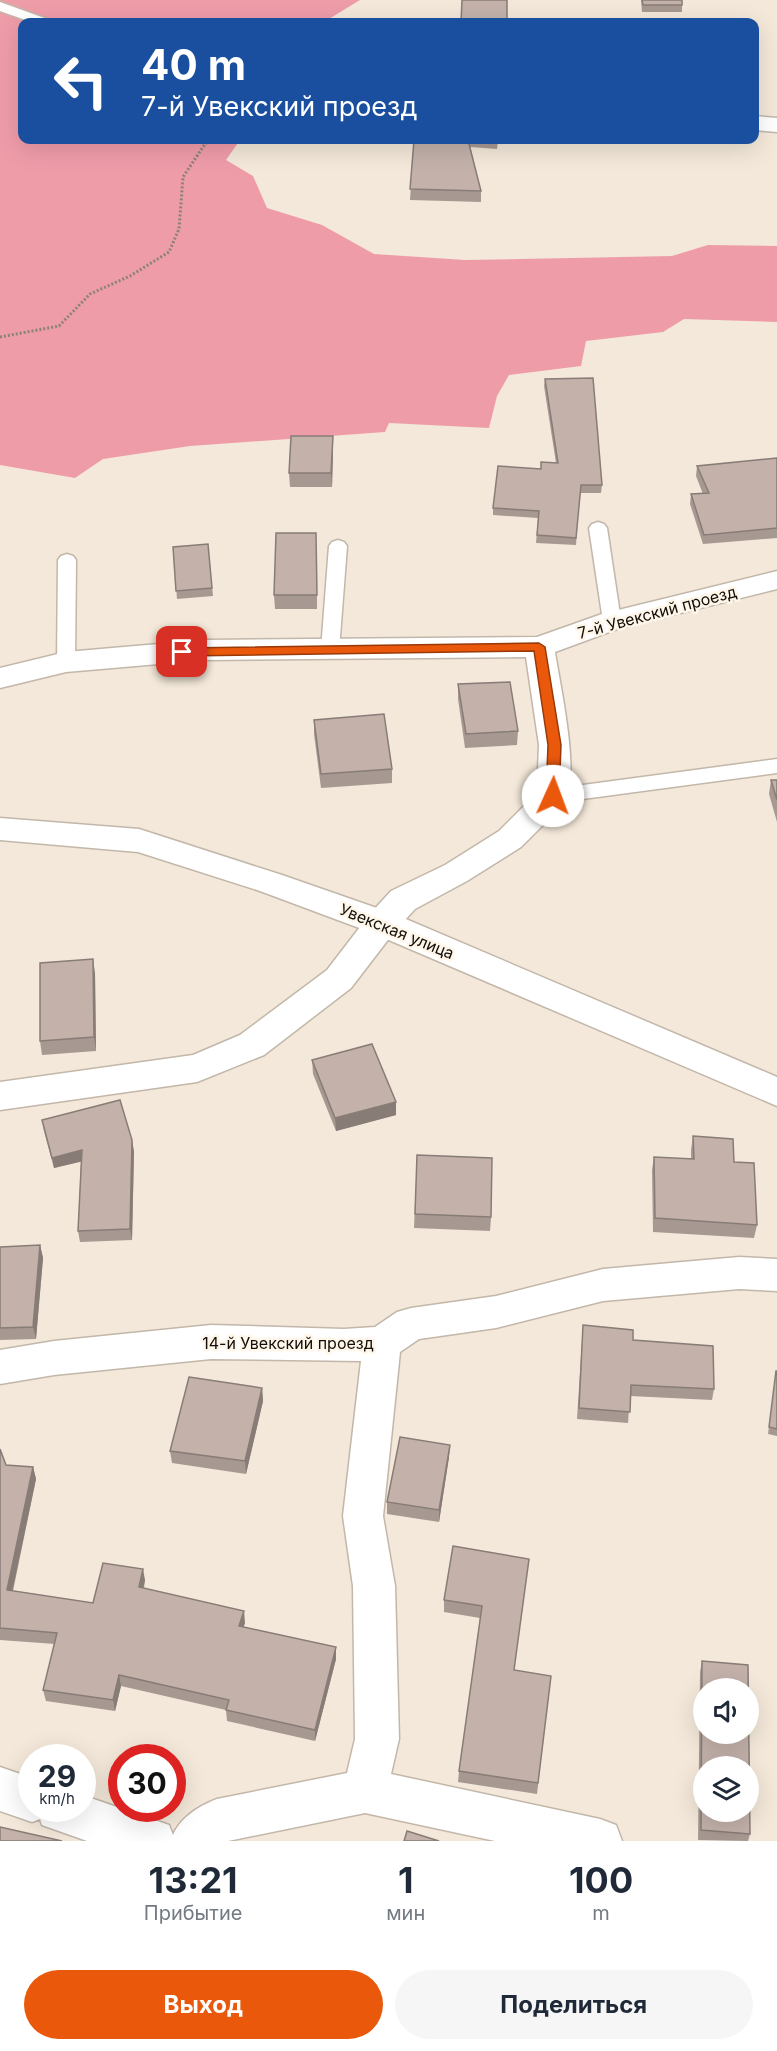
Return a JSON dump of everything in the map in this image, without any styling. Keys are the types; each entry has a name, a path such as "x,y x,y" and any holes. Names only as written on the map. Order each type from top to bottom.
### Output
{"street":[{"path":"759,123 777,125"},
{"name":"7-й Увекский проезд","path":"0,678 66,662 205,650 539,647 612,621 777,580"},
{"path":"0,1096 197,1068 252,1045 339,980 382,923 403,900 456,873 510,839 553,796 554,745 539,647"},
{"name":"Увекская улица","path":"0,829 140,841 271,883 382,923 777,1092"},
{"name":"14-й Увекский проезд","path":"0,1367 54,1358 211,1342 344,1346 382,1343 411,1324 496,1312 603,1285 740,1273 777,1275"},
{"path":"365,1791 377,1739 374,1586 363,1516 382,1343"},
{"path":"0,1790 18,1796"},
{"path":"193,1841 217,1821 365,1791 600,1841"},
{"path":"96,1822 153,1841"}],"lane":[{"path":"0,6 32,18"},
{"path":"598,528 612,621"},
{"path":"330,650 338,546"},
{"path":"66,662 67,560"},
{"path":"553,796 626,789 777,766"}],"path":[{"path":"0,337 59,326 90,294 130,276 169,252 179,228 183,177 205,144"}],"shaded area":[{"path":"0,0 360,0 331,18 18,18 18,144 237,144 226,160 253,176 267,208 322,225 374,254 465,260 672,256 708,245 777,246 777,322 684,319 663,332 586,341 581,366 509,375 497,396 489,428 389,423 385,432 190,446 103,459 75,478 0,465"}],"building":[{"path":"462,0 507,0 507,18 461,18"},
{"path":"642,0 682,0 682,5 643,5"},
{"path":"414,144 469,144 481,191 410,189"},
{"path":"593,378 602,485 581,485 576,538 537,535 539,511 493,508 498,466 541,469 541,462 558,463 545,379"},
{"path":"291,436 333,436 331,473 289,473"},
{"path":"777,458 777,528 704,535 691,494 709,493 697,466"},
{"path":"276,533 316,533 317,595 274,595"},
{"path":"208,544 212,588 176,591 173,547"},
{"path":"510,682 518,731 466,734 458,684"},
{"path":"384,714 392,769 321,774 314,720"},
{"path":"771,780 777,780 777,800"},
{"path":"93,959 94,1037 40,1041 40,963"},
{"path":"372,1044 396,1102 335,1118 312,1060"},
{"path":"120,1100 132,1140 130,1229 78,1231 82,1150 52,1158 42,1120"},
{"path":"693,1136 733,1139 734,1162 754,1163 757,1225 655,1218 654,1157 694,1159"},
{"path":"417,1155 492,1158 491,1217 415,1214"},
{"path":"40,1245 33,1327 0,1328 0,1247"},
{"path":"583,1325 633,1330 633,1340 713,1346 714,1389 631,1385 630,1412 579,1408"},
{"path":"777,1371 777,1429 769,1427"},
{"path":"189,1377 262,1388 245,1461 170,1451"},
{"path":"400,1437 450,1445 439,1510 387,1502"},
{"path":"0,1449 6,1465 33,1467 7,1590 93,1603 103,1563 143,1569 139,1587 244,1611 239,1626 336,1647 315,1730 226,1710 229,1700 119,1675 113,1700 43,1690 57,1633 0,1628"},
{"path":"453,1546 529,1559 514,1670 551,1676 538,1783 459,1771 482,1606 444,1600"},
{"path":"702,1661 748,1665 748,1678 702,1678"},
{"path":"702,1744 749,1744 749,1756 701,1756"},
{"path":"701,1822 750,1822 750,1834 701,1830"},
{"path":"0,1827 62,1841 0,1841"},
{"path":"407,1831 439,1841 404,1841"}],"route":[{"path":"182,652 539,647 554,745 553,796"}]}
